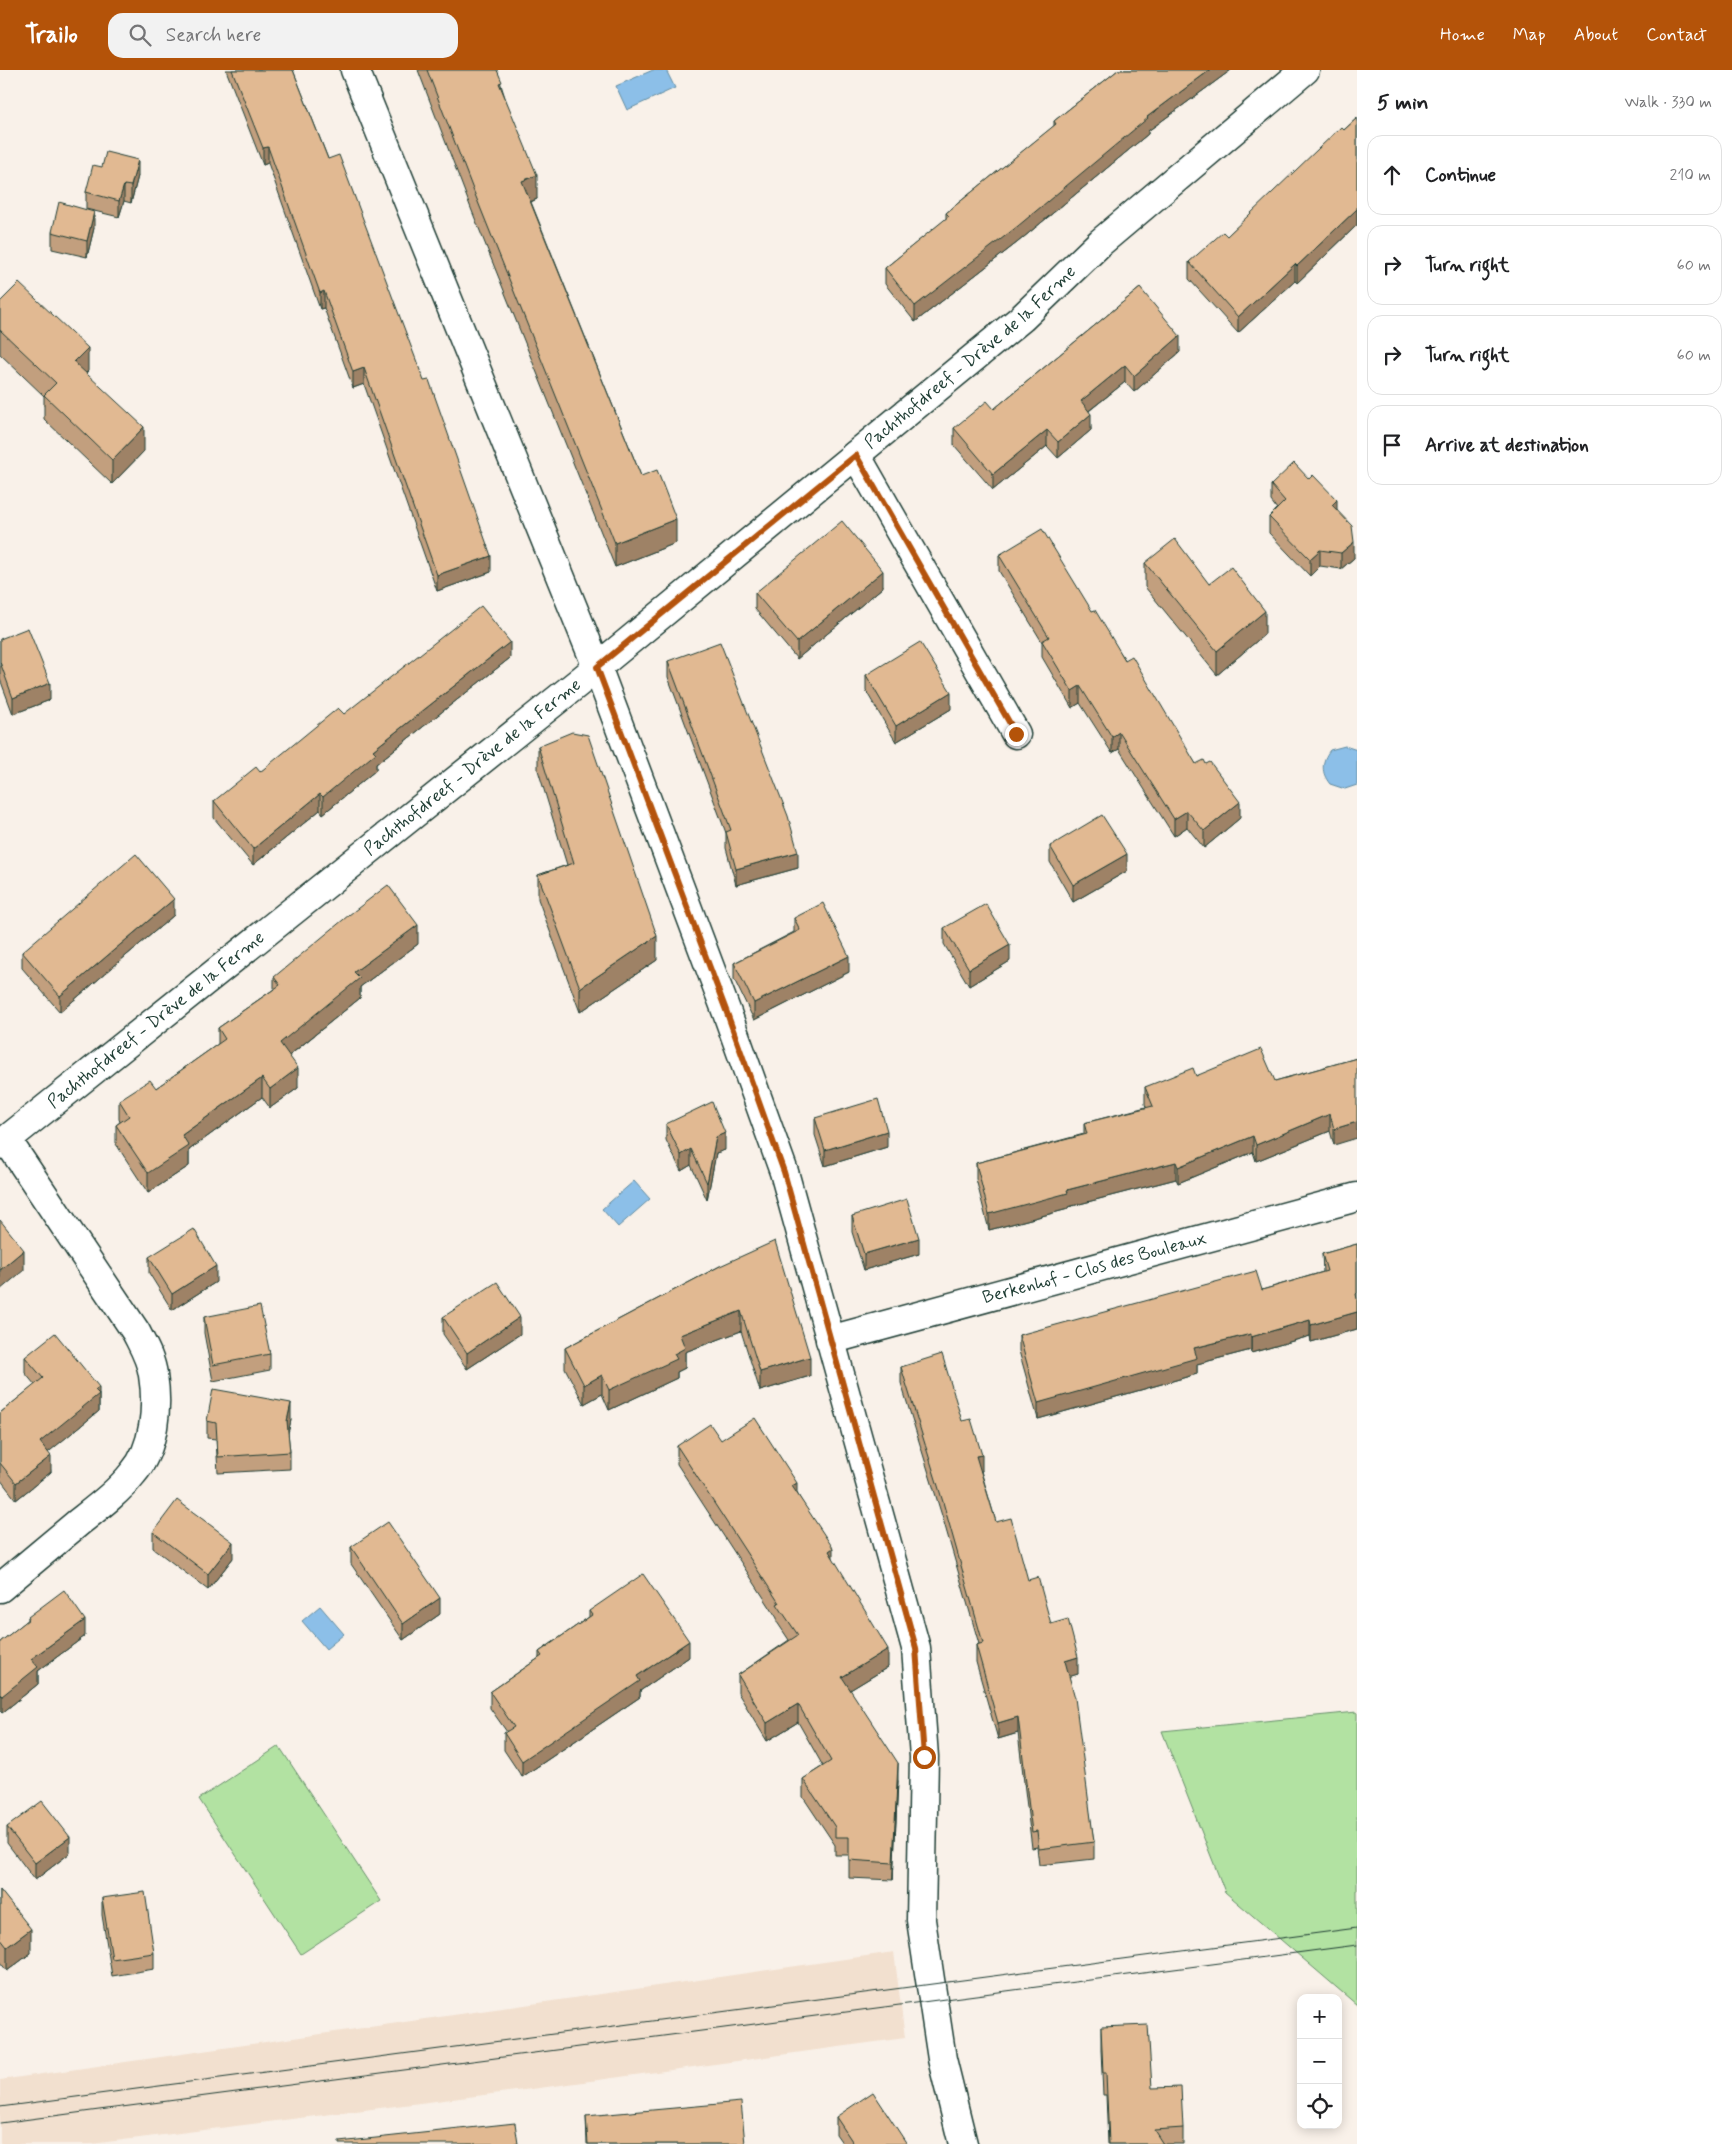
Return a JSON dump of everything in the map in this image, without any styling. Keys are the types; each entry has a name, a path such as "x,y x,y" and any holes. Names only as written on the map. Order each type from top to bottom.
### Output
{"street":[{"path":"355,70 597,667 780,1163 916,1648 924,1757 921,1920 942,2059 962,2144"},
{"name":"Pachthofdreef - Drève de la Ferme","path":"4,1142 597,667 856,455 1022,318 1101,242 1305,70"},
{"path":"856,455 1016,734"},
{"path":"0,1588 113,1494 134,1472 152,1432 155,1404 153,1374 136,1332 4,1142"},
{"name":"Berkenhof - Clos des Bouleaux","path":"830,1340 1357,1198"}],"shaded area":[{"path":"894,1952 905,2038 532,2089 91,2144 0,2144 0,2080"}],"green space":[{"path":"1357,1712 1357,2005 1225,1892 1162,1731"},
{"path":"279,1746 381,1901 301,1954 199,1799"}],"water":[{"path":"653,70 666,70 675,88 627,110 616,86"},
{"path":"1345,746 1357,750 1357,785 1345,789 1330,784 1325,776 1323,767 1330,750"},
{"path":"634,1181 650,1199 618,1227 602,1209"},
{"path":"320,1606 344,1634 326,1649 302,1621"}],"building":[{"path":"232,70 293,70 328,159 339,155 424,381 429,380 491,556 437,575 364,368 353,372 324,291 320,293 268,147 263,148"},
{"path":"427,70 497,70 502,82 499,83 537,175 522,181 641,476 657,470 676,519 615,543"},
{"path":"1118,70 1210,70 1147,117 1018,226 915,306 885,268 949,216 946,213 1056,124 1054,121"},
{"path":"1357,118 1357,209 1297,266 1295,264 1238,317 1189,262 1223,232 1227,236 1341,127 1344,130"},
{"path":"106,152 138,160 131,186 124,185 119,201 86,192 93,165 102,167"},
{"path":"59,202 94,212 87,241 52,232"},
{"path":"19,283 88,348 74,362 144,427 112,460 44,395 56,383 0,330 0,302"},
{"path":"1140,288 1180,336 1134,376 1125,365 1081,401 1091,414 1058,442 1047,430 993,474 954,428 987,401 994,409"},
{"path":"1294,463 1309,479 1313,475 1337,500 1332,505 1352,526 1354,542 1341,553 1320,550 1310,559 1269,517 1285,501 1271,485"},
{"path":"842,521 883,571 797,642 755,593"},
{"path":"1042,529 1092,611 1095,610 1125,660 1132,656 1196,764 1204,760 1206,764 1210,762 1240,802 1204,831 1187,811 1174,819 1119,732 1112,737 1080,686 1072,691 1042,641 1049,637 999,555"},
{"path":"1175,539 1209,584 1231,567 1265,611 1217,651 1145,563"},
{"path":"481,606 510,642 373,750 376,753 323,797 320,794 253,849 214,801 256,767 260,772 338,708 344,714"},
{"path":"28,628 50,683 13,698 0,662 0,639"},
{"path":"720,642 788,816 798,852 736,869 726,832 731,830 668,661"},
{"path":"920,642 951,692 896,726 866,675"},
{"path":"572,732 588,735 657,936 580,988 538,875 574,863 538,746"},
{"path":"1102,815 1127,854 1073,885 1050,846"},
{"path":"136,854 174,899 60,996 22,952"},
{"path":"388,885 418,925 354,972 360,978 280,1043 298,1068 270,1089 262,1078 182,1135 189,1146 148,1173 116,1125 129,1116 119,1100 150,1080 156,1088 225,1039 218,1028 280,985 274,977"},
{"path":"823,903 849,956 754,1003 734,963 800,930 794,918"},
{"path":"986,904 1010,945 969,969 944,928"},
{"path":"1261,1049 1275,1081 1357,1058 1357,1122 1334,1129 1330,1114 1256,1145 1253,1136 1178,1167 1176,1162 1067,1190 1068,1193 989,1214 976,1163 1087,1134 1084,1123 1153,1106 1145,1087 1193,1068 1196,1076"},
{"path":"878,1099 887,1131 825,1150 815,1118"},
{"path":"712,1102 725,1133 716,1137 707,1183 691,1149 681,1155 666,1124"},
{"path":"907,1199 919,1238 864,1254 852,1216"},
{"path":"0,1220 24,1250 0,1270"},
{"path":"194,1229 216,1266 172,1294 149,1257"},
{"path":"775,1241 810,1357 760,1372 741,1311 680,1335 685,1348 674,1354 677,1359 609,1390 602,1375 584,1385 565,1348 720,1266"},
{"path":"1357,1244 1357,1312 1311,1325 1310,1320 1251,1337 1251,1334 1194,1348 1197,1358 1038,1403 1019,1335 1256,1271 1262,1290 1327,1271 1322,1254"},
{"path":"497,1282 520,1317 467,1353 443,1317"},
{"path":"260,1306 270,1354 213,1365 204,1317"},
{"path":"55,1333 99,1387 95,1390 99,1394 40,1442 51,1456 16,1483 0,1463 0,1413 43,1378 25,1357"},
{"path":"942,1354 962,1421 971,1419 982,1455 976,1456 996,1522 1011,1518 1028,1580 1038,1577 1051,1624 1068,1619 1078,1657 1065,1661 1075,1698 1094,1842 1039,1849 1037,1831 1032,1832 1018,1717 998,1723 976,1645 983,1643 943,1502 901,1367"},
{"path":"213,1389 291,1403 287,1421 290,1452 218,1457 216,1423 207,1421"},
{"path":"755,1418 797,1483 792,1486 833,1548 829,1551 888,1649 842,1677 898,1763 893,1863 849,1860 849,1837 835,1837 835,1827 803,1779 831,1761 798,1704 767,1723 738,1675 798,1635 677,1446 710,1424 721,1440"},
{"path":"177,1500 233,1542 208,1574 153,1532"},
{"path":"388,1522 440,1598 403,1624 351,1547"},
{"path":"643,1574 689,1641 637,1676 640,1681 522,1761 504,1733 514,1727 490,1692 542,1656 539,1652 592,1615 589,1611"},
{"path":"64,1590 85,1620 31,1659 38,1667 2,1696 0,1694 0,1642 29,1619 28,1617"},
{"path":"42,1801 70,1837 35,1863 7,1827"},
{"path":"0,1890 31,1929 7,1947 0,1938"},
{"path":"145,1892 154,1953 112,1959 102,1898"},
{"path":"1148,2025 1152,2088 1181,2087 1183,2128 1154,2130 1163,2144 1109,2144 1106,2073 1103,2073 1101,2027"},
{"path":"873,2092 907,2144 854,2144 836,2117"},
{"path":"741,2102 745,2144 588,2144 586,2116"},
{"path":"515,2123 518,2144 339,2144 339,2142"}],"tram line":[{"path":"0,2107 1357,1928"},
{"path":"0,2123 1357,1945"}],"route":[{"path":"924,1757 916,1648 784,1172 727,1013 597,667 856,455 1016,734"}]}
